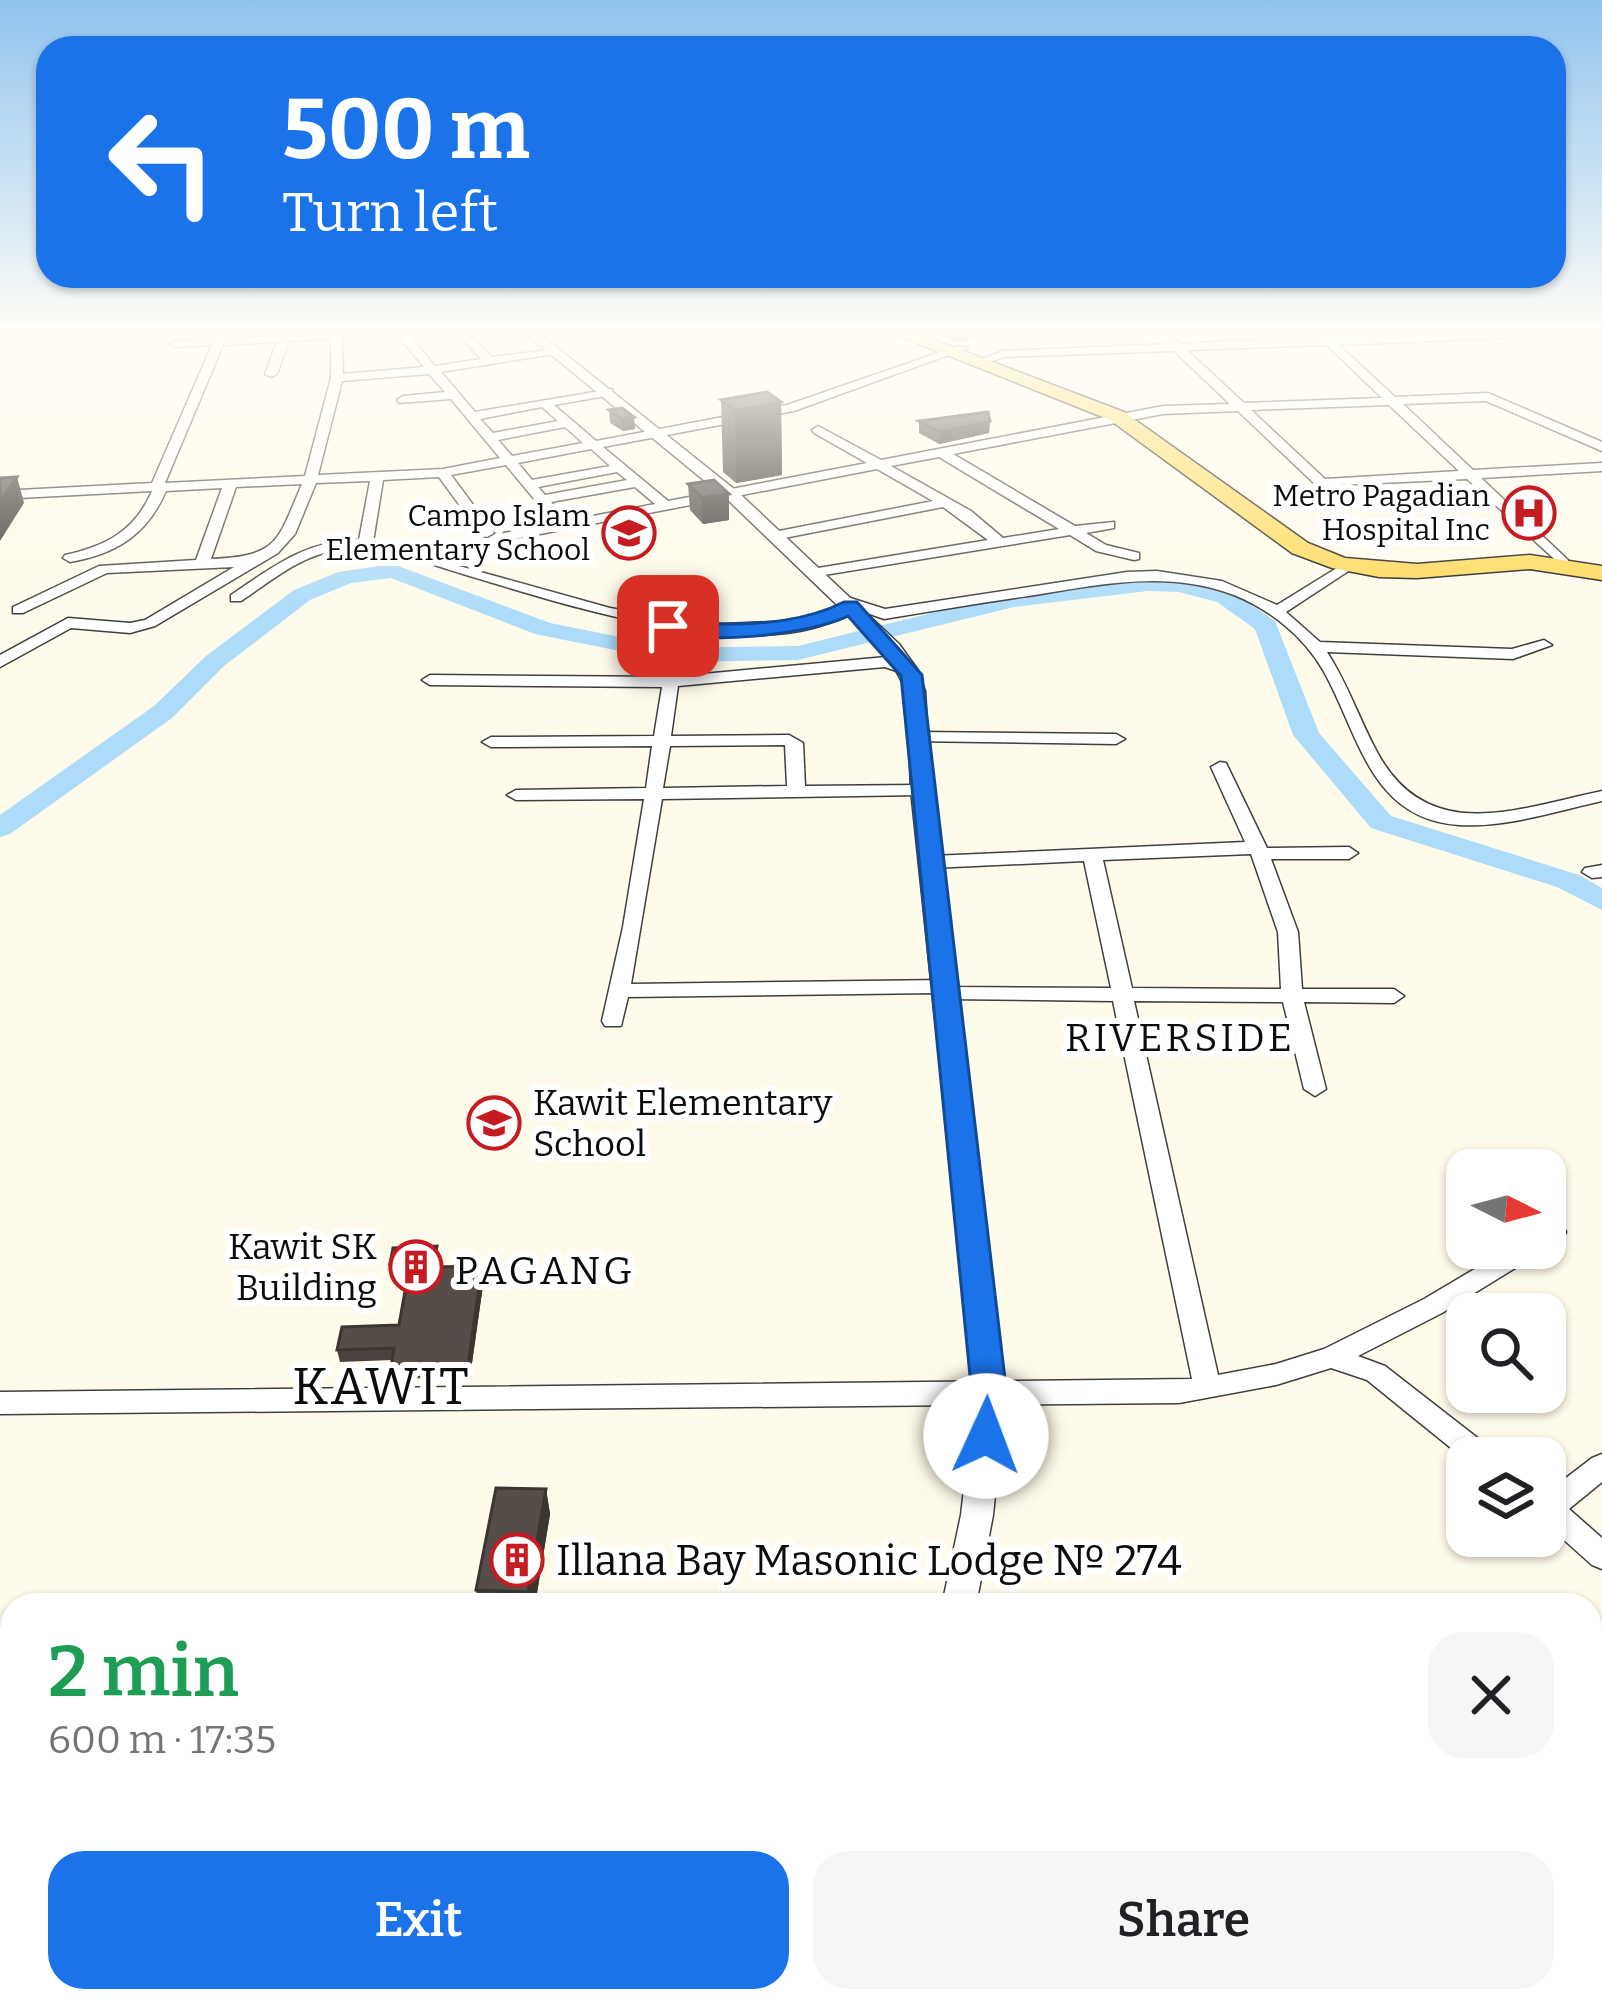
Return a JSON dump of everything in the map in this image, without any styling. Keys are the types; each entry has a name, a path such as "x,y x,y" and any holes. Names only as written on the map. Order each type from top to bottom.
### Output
{"main road":[{"path":"1142,428 1317,545 1371,563 1561,560 1602,569"},
{"path":"1242,499 1300,548 1345,567 1414,573 1561,560"}],"street":[{"path":"70,558 126,541 145,520 184,428"},
{"path":"0,662 68,622 130,628 150,623 253,562 288,534 310,481 324,428"},
{"path":"485,428 565,527"},
{"path":"493,437 542,428"},
{"path":"574,428 668,508"},
{"path":"657,428 818,572 904,664 916,688 921,790 990,1396 977,1515 961,1593"},
{"path":"0,495 443,473 684,428"},
{"path":"509,536 1060,428"},
{"path":"1258,428 1315,481 1339,484 1602,467"},
{"path":"1419,428 1561,560"},
{"path":"1560,428 1602,447"},
{"path":"818,430 946,502 999,542"},
{"path":"940,452 1069,530 1113,553 1134,556"},
{"path":"532,484 623,467"},
{"path":"443,473 487,533"},
{"path":"364,546 377,478"},
{"path":"544,499 639,482"},
{"path":"202,565 230,484"},
{"path":"779,535 946,502"},
{"path":"818,572 1109,524"},
{"path":"236,598 329,546 364,546 668,626 722,630 822,621 852,607 884,614 1051,585 1162,574 1222,586 1276,611 1316,647 1377,770 1397,794 1417,807 1457,820 1602,796"},
{"path":"18,610 104,569 297,560"},
{"path":"1276,611 1345,567"},
{"path":"1316,647 1505,654 1544,644"},
{"path":"430,680 670,682 880,662 904,664"},
{"path":"613,1022 670,682"},
{"path":"917,737 1116,739"},
{"path":"491,742 792,742 796,791"},
{"path":"1220,767 1288,932 1292,997 1316,1089"},
{"path":"516,795 921,790"},
{"path":"932,862 1092,852 1349,853"},
{"path":"1092,852 1207,1387"},
{"path":"620,991 1394,997"},
{"path":"0,1403 1179,1392 1255,1380 1330,1357 1496,1269"},
{"path":"1330,1357 1376,1373 1457,1437"},
{"path":"1566,1493 1602,1466"},
{"path":"1566,1525 1602,1556"}],"building":[{"path":"17,477 0,502 0,478"},
{"path":"714,480 729,494 702,498 688,484"},
{"path":"437,1246 433,1267 482,1266 468,1365 391,1367 394,1348 337,1350 342,1327 399,1325 410,1263 390,1264 393,1248"},
{"name":"Illana Bay Masonic Lodge № 274","path":"496,1488 546,1489 528,1592 476,1590"}],"waterway":[{"path":"0,828 163,712 215,661 302,595 346,577 393,571 544,629 675,655 798,653 1013,600 1148,584 1180,585 1225,597 1266,626 1306,735 1381,822 1568,881 1602,901"}],"place":[{"name":"Metro Pagadian Hospital Inc","path":"1529,513"},
{"name":"Campo Islam Elementary School","path":"629,533"},
{"name":"Kawit Elementary School","path":"494,1123"},
{"name":"Kawit SK Building","path":"416,1267"},
{"name":"Illana Bay Masonic Lodge № 274","path":"517,1560"}],"district":[{"name":"RIVERSIDE","path":"1180,1037"},
{"name":"PAGANG","path":"545,1270"},
{"name":"KAWIT","path":"382,1386"}],"route":[{"path":"668,626 722,630 788,626 822,621 850,607 900,657 911,675 990,1396 986,1436"}]}
